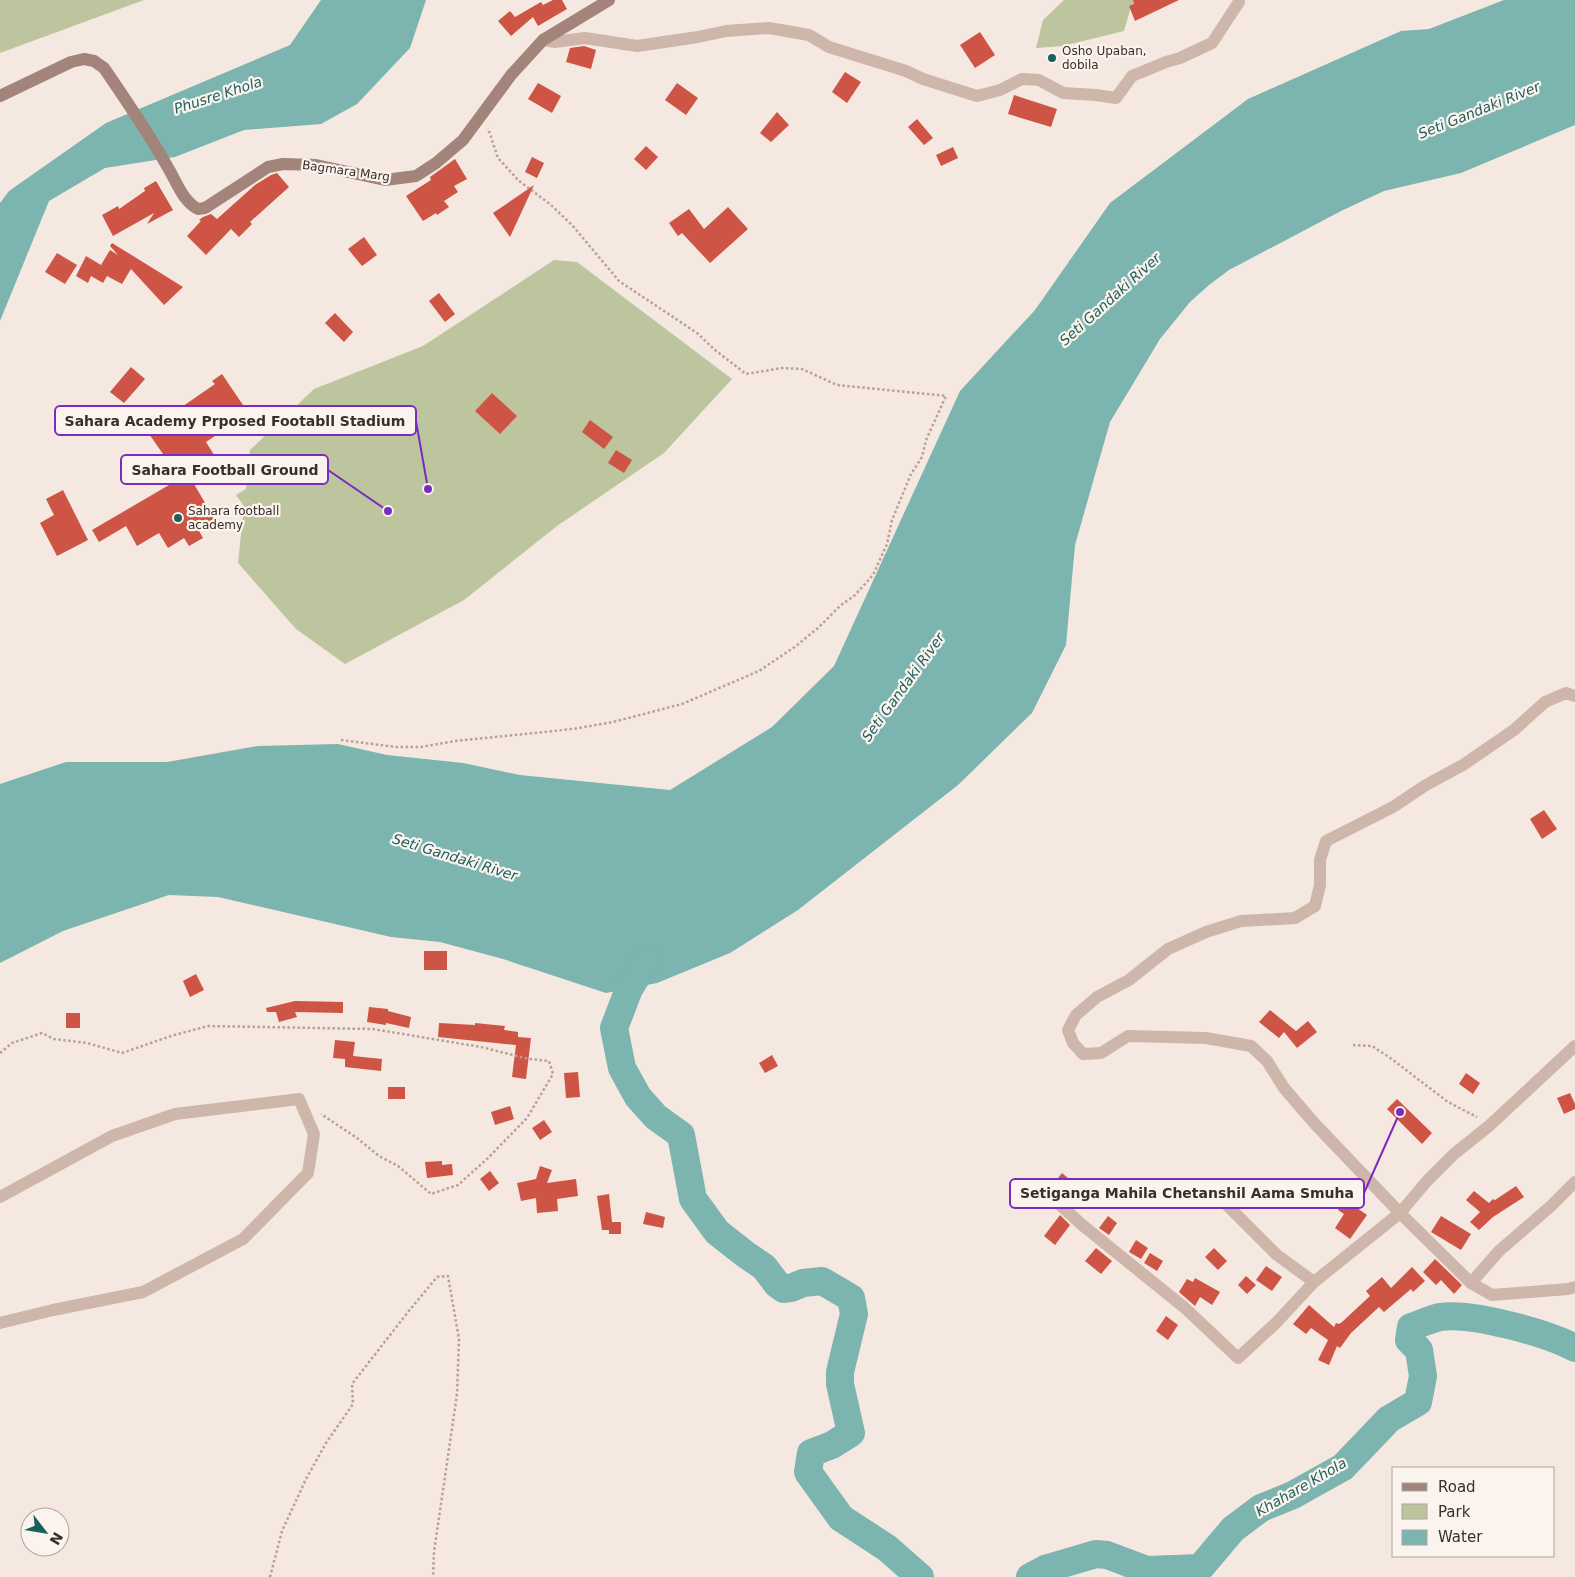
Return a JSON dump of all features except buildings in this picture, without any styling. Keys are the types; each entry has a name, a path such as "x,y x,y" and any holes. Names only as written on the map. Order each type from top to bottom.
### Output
{"main road":[{"name":"Bagmara Marg","path":"0,96 71,62 84,59 94,61 104,68 167,166 180,190 191,206 198,209 205,208 248,182 268,167 283,164 316,165 385,180 416,176 436,163 463,140 511,75 543,40 609,0"}],"street":[{"path":"543,40 555,42 585,38 637,46 726,31 769,28 809,35 829,48 906,71 923,80 977,96 1000,90 1022,79 1039,80 1063,93 1116,98 1132,76 1180,58 1212,43 1239,2"},
{"path":"1575,696 1566,693 1545,702 1514,730 1463,765 1426,785 1393,807 1326,841 1320,860 1320,885 1315,906 1295,918 1241,921 1206,932 1168,949 1128,980 1097,997 1076,1015 1068,1030 1073,1043 1083,1054 1101,1053 1128,1036 1206,1038 1251,1046 1267,1061 1284,1088 1314,1124 1400,1213 1472,1283 1492,1295 1575,1287"},
{"path":"1057,1202 1080,1224 1185,1308 1238,1358 1276,1323 1314,1282 1400,1213 1426,1181 1454,1154 1489,1126 1575,1046"},
{"path":"0,1196 112,1136 175,1114 299,1099 314,1134 308,1173 243,1239 143,1292 0,1323"},
{"path":"1472,1283 1500,1251 1575,1182"},
{"path":"1223,1201 1277,1255 1314,1282"}],"path":[{"path":"340,740 396,747 421,747 455,741 573,729 613,722 682,704 759,671 796,646 818,628 840,606 855,595 873,575 887,544 892,520 911,474 922,456 929,432 946,396 837,385 802,369 782,368 746,374 697,333 619,280 572,225 551,205 519,181 498,158 488,128 480,116"},
{"path":"0,1053 12,1043 42,1033 54,1039 87,1043 122,1053 171,1036 208,1026 373,1029 481,1048 529,1059 549,1061 554,1074 527,1118 488,1158 458,1185 431,1194 398,1166 379,1156 357,1138 320,1114"},
{"path":"1353,1045 1372,1046 1448,1102 1472,1114 1489,1126"},
{"path":"270,1577 282,1531 306,1479 326,1443 352,1404 352,1384 437,1277 448,1276 459,1339 457,1394 432,1577"}],"green space":[{"path":"0,0 144,0 0,53"},
{"path":"1064,0 1136,0 1130,10 1124,31 1063,46 1036,48 1043,20"},
{"path":"554,260 577,262 732,379 664,453 557,526 464,600 345,664 296,629 238,563 244,506 236,495 246,489 250,450 314,389 423,346"}],"water":[{"name":"Phusre Khola","path":"321,0 426,0 410,48 357,104 321,124 244,130 175,157 105,168 49,201 0,321 0,203 9,191 106,123 290,45"},
{"name":"Seti Gandaki River","path":"1504,0 1575,0 1575,125 1461,173 1384,191 1341,211 1229,270 1190,302 1160,339 1110,422 1075,545 1066,645 1032,713 958,785 798,910 730,953 657,983 606,993 503,959 440,942 391,937 218,897 169,895 63,931 0,963 0,784 66,762 167,762 258,746 338,744 387,755 463,763 520,775 670,790 772,727 834,666 960,391 1035,310 1110,203 1248,99 1401,31 1429,29"}],"waterway":[{"name":"Khahare Khola","path":"648,958 629,989 614,1028 622,1068 638,1097 656,1117 681,1135 693,1199 717,1232 764,1267 777,1284 784,1289 803,1283 822,1281 851,1298 854,1314 840,1372 840,1384 851,1433 832,1445 811,1453 808,1472 841,1518 887,1548 920,1577"},
{"name":"Khahare Khola","path":"1030,1577 1045,1569 1096,1554 1107,1555 1147,1570 1200,1568 1233,1529 1261,1508 1293,1495 1343,1467 1389,1419 1418,1402 1423,1376 1419,1350 1409,1340 1411,1327 1440,1317 1470,1318 1528,1330 1575,1348"}],"place":[{"name":"Osho Upaban, dobila","path":"1052,58"},
{"name":"Sahara Academy Prposed Footabll Stadium","path":"428,489"},
{"name":"Sahara Football Ground","path":"388,511"},
{"name":"Sahara football academy","path":"178,518"},
{"name":"Setiganga Mahila Chetanshil Aama Smuha","path":"1400,1112"}]}
